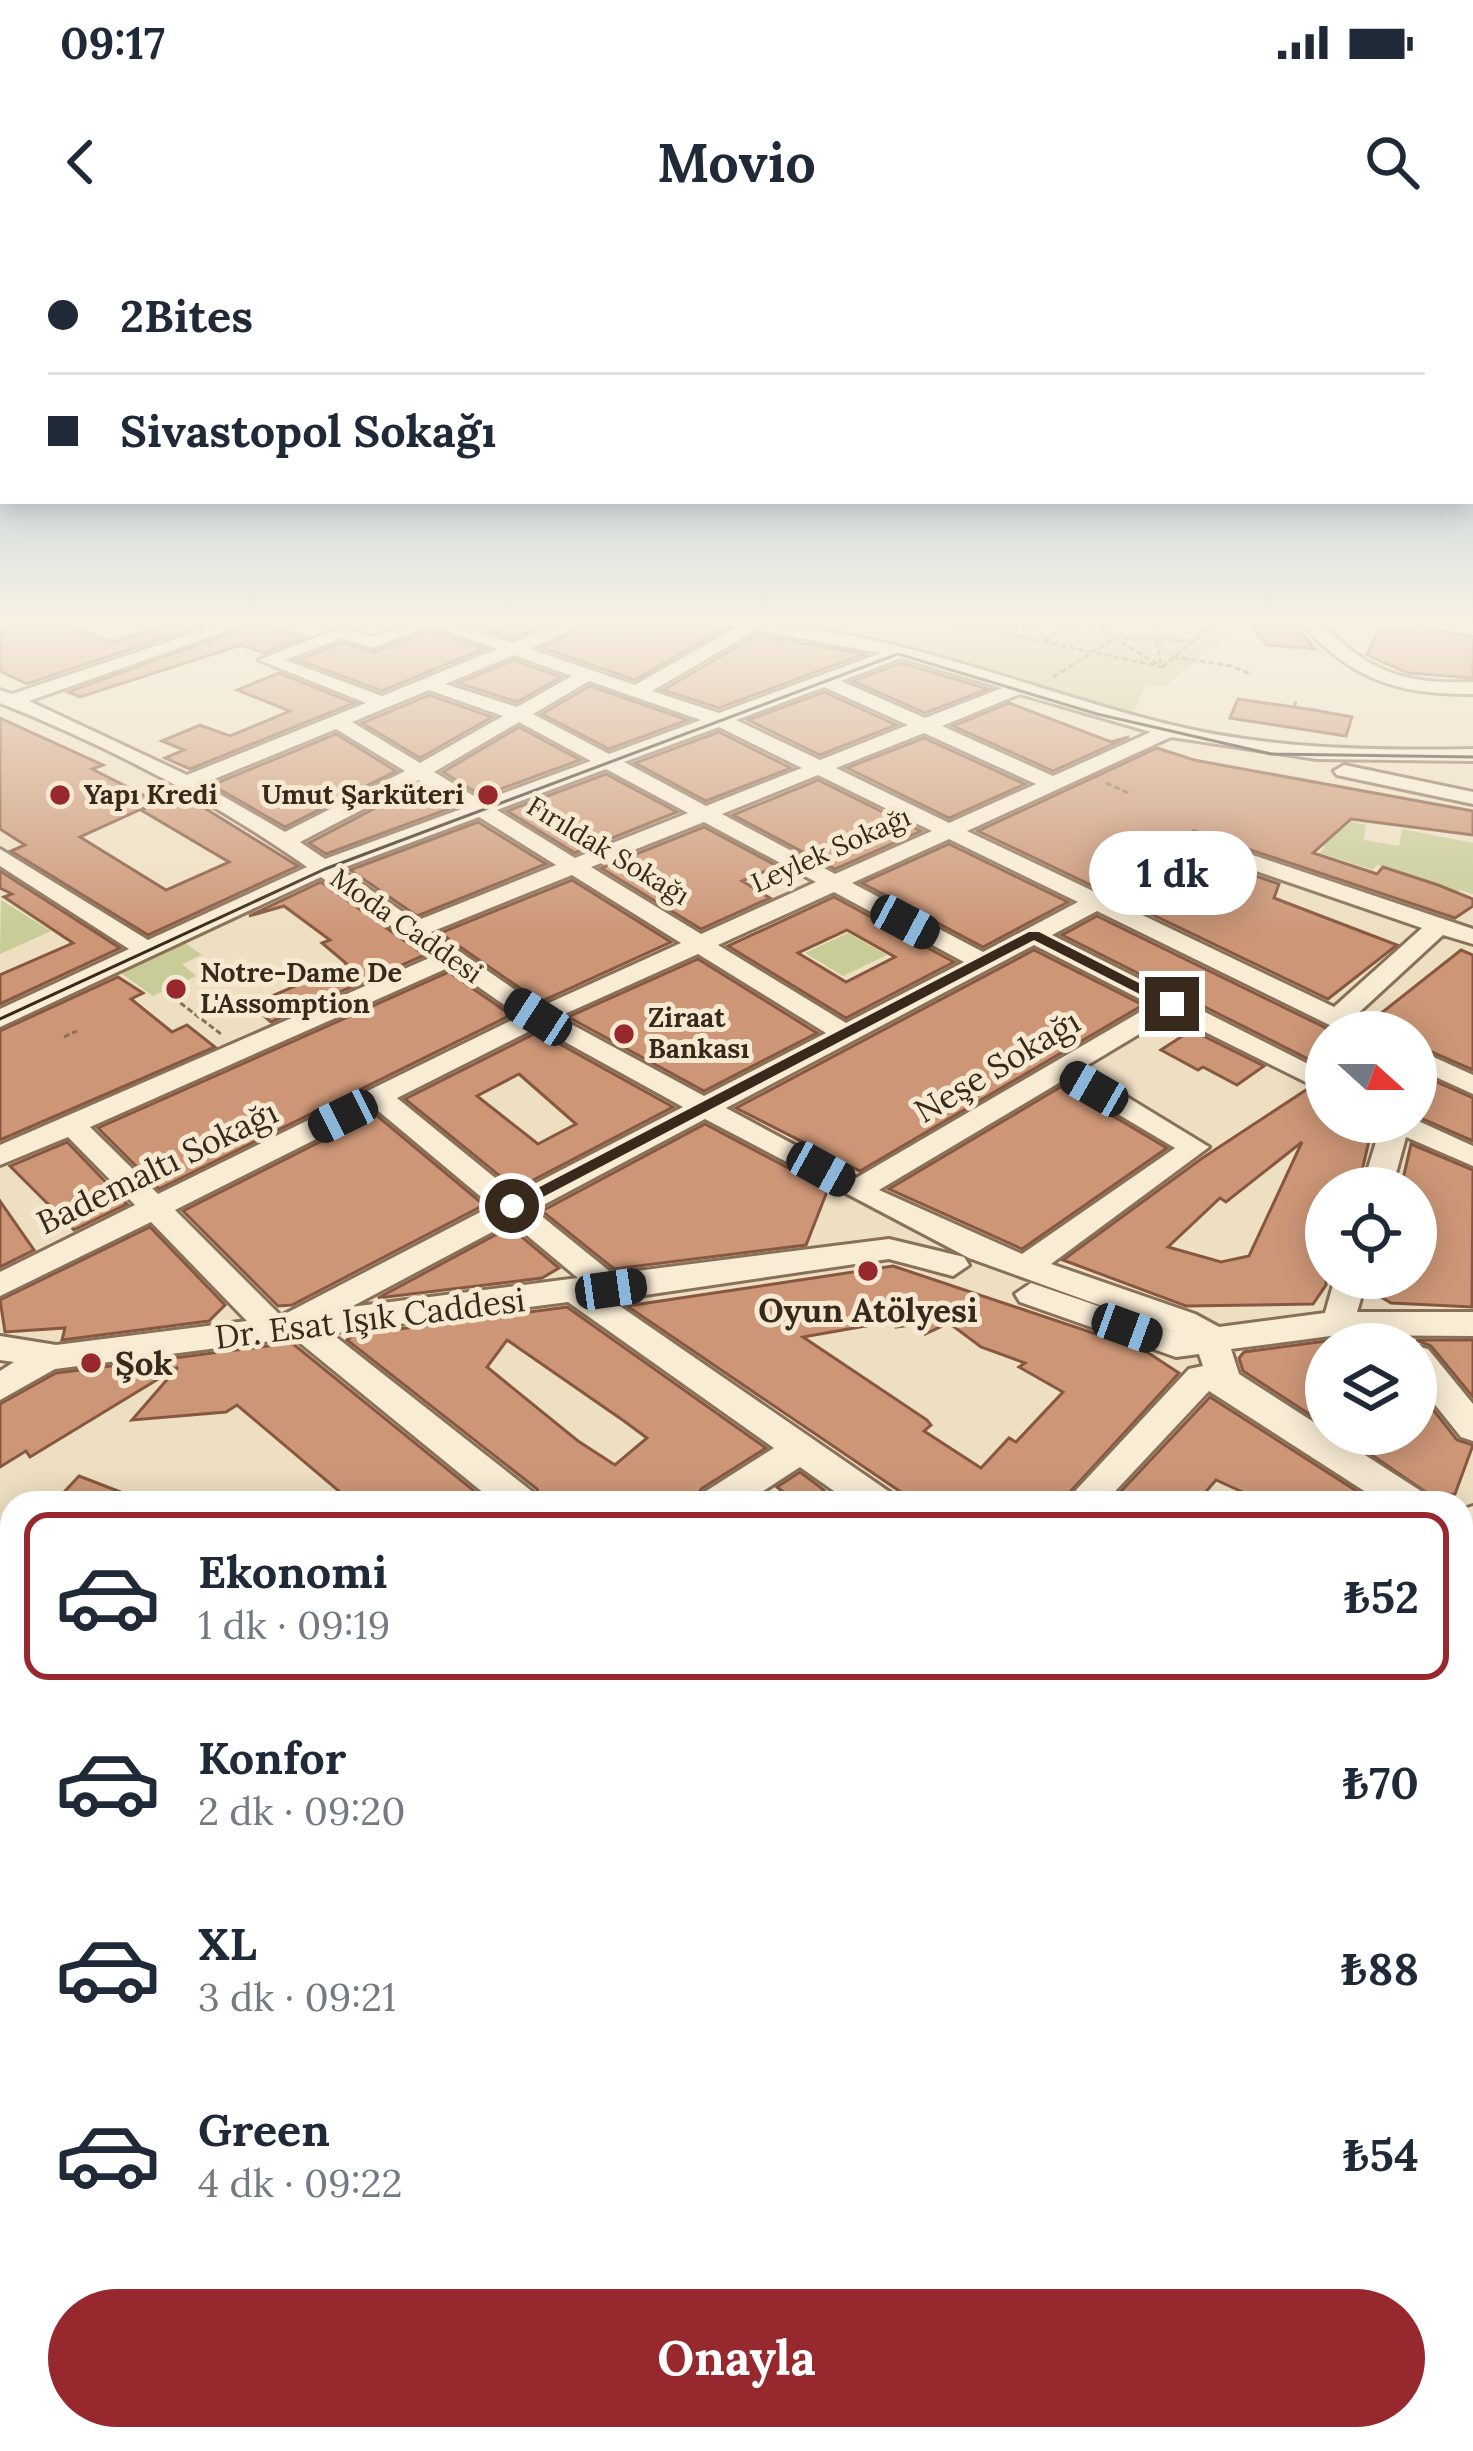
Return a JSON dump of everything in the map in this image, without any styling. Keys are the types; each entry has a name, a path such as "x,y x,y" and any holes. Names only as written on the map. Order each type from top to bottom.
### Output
{"street":[{"name":"Moda Caddesi","path":"66,726 186,783 284,842 538,1017 865,1194 1024,1268 1184,1322 1193,1342"},
{"path":"186,783 329,726"},
{"name":"Fırıldak Sokağı","path":"346,726 844,1033"},
{"path":"284,842 500,726"},
{"path":"541,726 981,961"},
{"path":"0,1018 323,868 700,726"},
{"path":"734,726 1323,1011"},
{"path":"1136,726 1302,759 1473,759"},
{"path":"1152,726 1473,798"},
{"path":"410,932 923,727 1052,783"},
{"name":"Leylek Sokağı","path":"538,1017 1163,734"},
{"path":"287,1327 1034,935 1193,842 1473,937"},
{"path":"0,856 148,950"},
{"path":"1345,1011 1438,926"},
{"path":"1034,935 1305,1073"},
{"path":"0,1156 448,959"},
{"name":"Neşe Sokağı","path":"865,1194 1172,1004"},
{"name":"Bademaltı Sokağı","path":"0,1285 538,1017"},
{"path":"1437,1061 1473,1056"},
{"path":"1437,1068 1473,1086"},
{"path":"1024,1268 1195,1148 1061,1070"},
{"path":"380,1098 512,1206 595,1291 798,1451 860,1491"},
{"path":"72,1125 155,1209 287,1327 505,1491"},
{"path":"1437,1140 1473,1157"},
{"name":"Moda Caddesi","path":"865,1194 953,1265 1193,1342 1305,1327"},
{"name":"Dr. Esat Işık Caddesi","path":"0,1348 48,1357 595,1291 890,1249 953,1265"},
{"path":"1338,1323 1345,1299"},
{"name":"Moda Caddesi","path":"1437,1328 1473,1324"},
{"path":"1193,1342 1213,1380 1392,1491"},
{"path":"0,1387 48,1357"},
{"path":"1095,1491 1213,1380"},
{"path":"1437,1384 1473,1428"},
{"path":"735,1491 798,1451"}],"path":[{"path":"200,978 228,964"},
{"path":"166,992 240,1048"},
{"path":"64,1037 77,1031"}],"green space":[{"path":"1309,812 1366,825 1364,840 1399,846 1402,829 1473,843 1473,894 1460,890 1453,895 1377,865 1373,870 1319,853 1325,847 1274,828"},
{"path":"1,900 51,931 0,954"},
{"path":"848,933 887,955 843,976 805,953"},
{"path":"181,940 202,955 182,964 196,976 153,996 118,971"}],"building":[{"path":"0,726 18,726 103,765 92,769 157,802 80,837 166,890 229,862 141,810 182,794 298,866 148,935 11,851 25,845 0,829"},
{"path":"197,726 230,736 254,726 296,726 190,769 165,758 184,750 162,741"},
{"path":"367,726 476,726 420,758"},
{"path":"565,726 671,726 609,749"},
{"path":"761,726 893,726 820,755"},
{"path":"953,726 1070,726 1111,742 1129,737 1053,771"},
{"path":"1283,726 1349,726 1346,736"},
{"path":"519,727 580,760 482,796 443,772"},
{"path":"719,732 791,768 706,801 635,763"},
{"path":"336,734 396,771 285,827 212,785"},
{"path":"924,738 1025,784 949,818 847,768"},
{"path":"1157,748 1194,760 1473,811 1473,835 1351,819 1313,853 1377,874 1383,867 1438,885 1473,899 1473,906 1455,918 1194,831 1095,887 978,831"},
{"path":"606,774 677,812 575,853 507,811"},
{"path":"818,780 921,831 835,869 733,815"},
{"path":"419,785 454,807 326,854 309,843"},
{"path":"478,822 546,864 417,916 350,870"},
{"path":"704,827 777,866 742,881 770,898 701,929 601,868"},
{"path":"949,844 1068,902 983,947 862,883"},
{"path":"1196,855 1279,884 1274,898 1397,945 1328,999 1122,900"},
{"path":"0,871 120,948 0,1004 0,975 73,943 4,897 12,894 0,888"},
{"path":"572,880 671,942 540,1002 440,933"},
{"path":"321,882 425,955 271,1022 251,1005 347,964 322,943 330,940 284,906 249,916"},
{"path":"834,897 954,962 846,1018 728,946","holes":["847,930 895,957 846,982 798,953"]},
{"path":"1097,916 1305,1018 1305,1057 1062,935"},
{"path":"1034,950 1143,1005 860,1171 736,1108"},
{"path":"1461,950 1473,955 1473,1070 1437,1054 1437,1011 1384,1011"},
{"path":"698,959 817,1033 704,1091 568,1017"},
{"path":"449,972 511,1015 159,1189 98,1128"},
{"path":"118,977 143,993 131,999 172,1032 187,1025 215,1047 0,1140 0,1031"},
{"path":"1171,1020 1264,1066 1237,1085 1203,1067 1198,1070 1161,1050 1181,1037 1160,1027"},
{"path":"538,1032 673,1107 516,1189 405,1099","holes":["519,1074 576,1124 538,1144 477,1096"]},
{"path":"1437,1082 1473,1098 1473,1141 1437,1125"},
{"path":"1062,1086 1167,1148 1022,1249 889,1189"},
{"path":"1305,1091 1305,1143 1368,1143 1363,1167 1305,1167 1305,1299 1316,1299 1313,1304 1186,1306 1063,1260 1201,1159","holes":["1302,1142 1249,1256 1221,1262 1168,1247 1220,1198 1226,1202"]},
{"path":"375,1114 484,1205 292,1305 278,1306 183,1211"},
{"path":"705,1124 828,1189 806,1245 614,1269 542,1211"},
{"path":"67,1142 127,1204 74,1230 10,1166"},
{"path":"1411,1144 1473,1170 1472,1307 1384,1299 1437,1299 1437,1167 1406,1167"},
{"path":"0,1201 34,1250 0,1267"},
{"path":"150,1227 225,1305 209,1321 62,1340 65,1328 5,1332 0,1300"},
{"path":"510,1227 559,1268 542,1278 378,1298"},
{"path":"893,1266 1144,1350 1179,1373 1071,1491 899,1491 627,1306","holes":["894,1321 896,1327 918,1324 925,1334 949,1323 981,1347 1025,1363 1019,1367 1063,1392 1016,1442 1009,1438 981,1468 924,1431 931,1425 927,1420 803,1337"]},
{"path":"567,1307 766,1448 700,1491 538,1491 347,1340 353,1335","holes":["507,1340 647,1438 615,1465 487,1367"]},
{"path":"1437,1340 1473,1340 1473,1397 1437,1353"},
{"path":"292,1343 474,1491 339,1491 237,1405 226,1412 132,1420 178,1367 30,1457 26,1451 0,1467 0,1404 56,1373"},
{"path":"1305,1344 1305,1411 1243,1371 1239,1358 1244,1352"},
{"path":"1210,1397 1357,1491 1240,1491 1216,1480 1206,1491 1121,1491"},
{"path":"1437,1415 1457,1440 1473,1445 1456,1491 1424,1491 1372,1455 1437,1455"},
{"path":"800,1472 824,1490 782,1491 777,1487"},
{"path":"79,1476 118,1491 65,1491"}],"tram line":[{"path":"0,1019 325,869 706,726"},
{"path":"1150,726 1271,754 1473,757"}],"place":[{"name":"Yapı Kredi","path":"60,795"},
{"name":"Umut Şarküteri","path":"488,795"},
{"name":"Notre-Dame De L'Assomption","path":"176,989"},
{"name":"Ziraat Bankası","path":"624,1034"},
{"name":"Oyun Atölyesi","path":"868,1271"},
{"name":"Şok","path":"91,1363"}],"route":[{"path":"512,1206 1034,935 1172,1004"}]}
